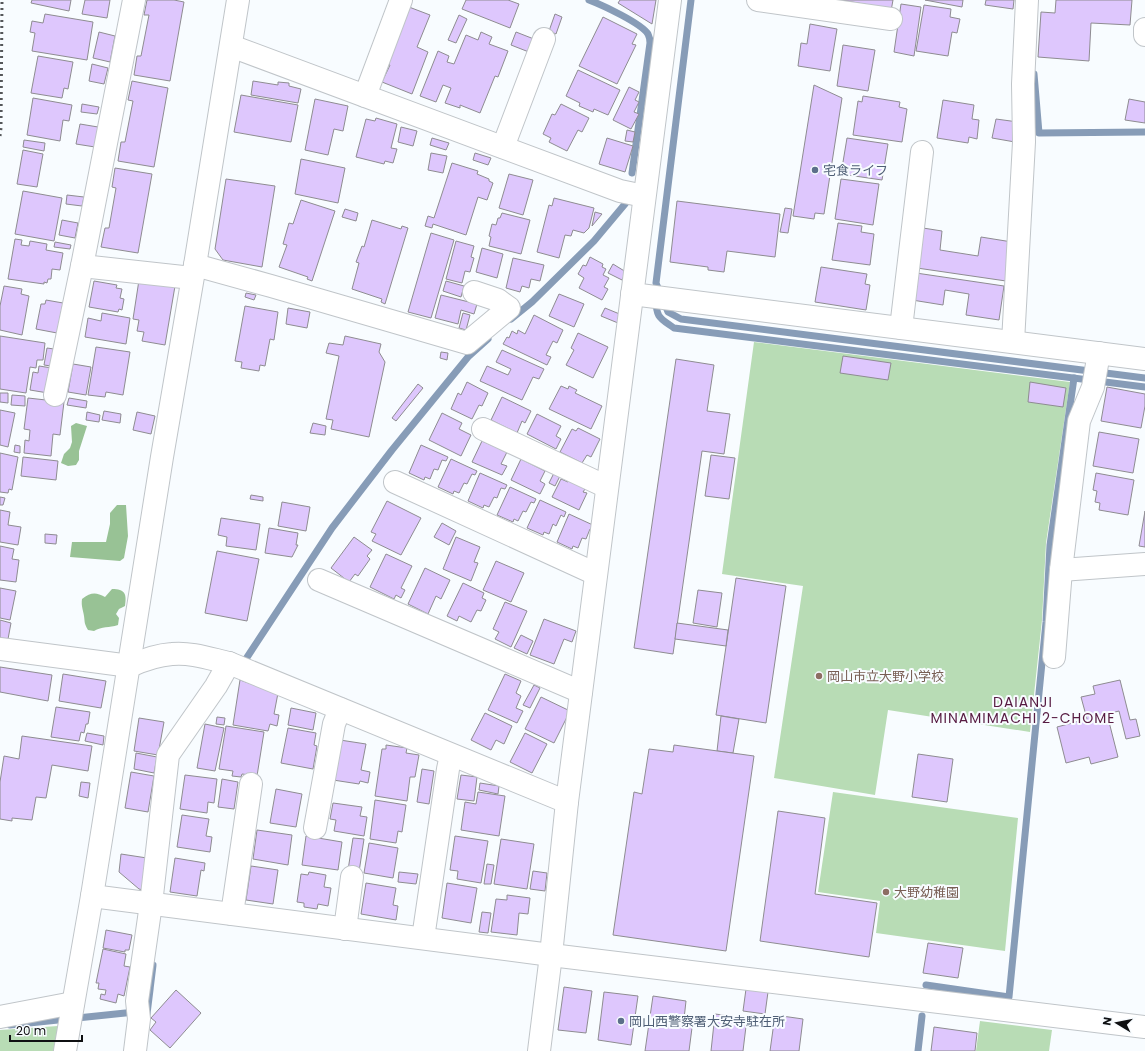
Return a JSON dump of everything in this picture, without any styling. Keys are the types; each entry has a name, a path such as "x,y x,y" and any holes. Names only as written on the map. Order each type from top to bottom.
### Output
{"street":[{"path":"55,395 134,0"},
{"path":"65,1051 130,666 162,457 194,272 238,0"},
{"path":"365,96 401,0"},
{"path":"539,1051 567,802 607,486 639,295 644,196 670,0"},
{"path":"758,0 891,19"},
{"path":"1014,342 1024,142 1023,84 1027,0"},
{"path":"1145,29 1145,35"},
{"path":"504,147 544,39"},
{"path":"231,46 620,191 644,196"},
{"path":"900,328 922,152"},
{"path":"82,266 194,272 271,286 467,343 509,308 498,300 474,292"},
{"path":"639,295 1014,342 1098,358 1145,359"},
{"path":"1054,657 1061,570 1079,421 1093,387 1098,358"},
{"path":"483,429 607,486"},
{"path":"395,482 596,574"},
{"path":"1061,570 1145,564"},
{"path":"319,580 581,692"},
{"path":"0,649 130,666 146,659 173,654 196,655 340,709 567,802"},
{"path":"136,1051 138,1010 168,755 231,669"},
{"path":"315,828 334,724 340,709"},
{"path":"423,938 451,755"},
{"path":"232,914 251,784"},
{"path":"345,929 352,878"},
{"path":"92,896 551,955 1145,1027"},
{"path":"0,1017 71,1014"}],"green space":[{"path":"754,342 1070,382 1046,543 1042,620 1030,732 888,710 875,795 774,778 803,586 722,574"},
{"path":"76,423 87,426 79,451 79,460 76,465 68,466 61,463 64,454 70,448 72,442 71,426"},
{"path":"117,505 126,505 128,536 124,558 120,561 70,557 72,542 106,542 110,524 110,513"},
{"path":"112,589 122,591 126,598 125,606 119,609 116,614 119,618 118,625 100,628 94,631 88,630 85,623 82,599 88,595 94,594 99,594 105,597"},
{"path":"833,792 1018,818 1005,951 876,933 880,901 818,892"},
{"path":"980,1021 1052,1030 1049,1051 976,1051"},
{"path":"58,1026 54,1051 0,1051 0,1030"}],"building":[{"path":"32,0 71,0 69,11 31,3"},
{"path":"85,0 110,0 107,18 82,14"},
{"path":"147,0 174,0 184,2 170,81 134,75 137,56 141,56 149,15 144,15"},
{"path":"466,0 508,0 519,4 510,28 462,9"},
{"path":"620,0 656,0 652,24 618,3"},
{"path":"841,0 893,0 891,11"},
{"path":"925,0 963,0 962,7"},
{"path":"986,0 1014,0 1013,9 985,5"},
{"path":"1056,0 1132,0 1130,25 1091,23 1089,61 1038,57 1041,12 1055,13"},
{"path":"901,4 921,7 914,56 894,52"},
{"path":"924,5 951,9 950,17 960,19 957,33 952,32 948,56 916,51"},
{"path":"409,7 430,15 417,47 428,52 412,94 382,82 390,65 387,63"},
{"path":"45,14 93,22 87,60 32,51 35,33 30,32 32,21 43,23"},
{"path":"555,14 562,17 556,34 549,31"},
{"path":"459,15 467,19 456,43 448,40"},
{"path":"603,17 637,34 632,44 636,45 617,84 579,66"},
{"path":"810,24 837,29 830,71 798,66 801,43 807,44"},
{"path":"99,32 115,36 110,62 93,58"},
{"path":"481,32 492,37 489,44 508,51 498,77 495,76 480,113 460,105 460,108 445,103 451,88 443,85 436,102 420,96 438,51 449,56 447,62 454,64 466,35 478,40"},
{"path":"516,32 539,41 534,54 511,45"},
{"path":"843,45 875,50 868,91 837,86"},
{"path":"38,56 73,62 68,89 64,88 62,98 31,93"},
{"path":"92,64 108,68 104,84 89,81"},
{"path":"578,70 620,90 608,115 594,109 593,112 579,106 580,103 566,96"},
{"path":"132,81 168,88 154,167 118,161 121,142 125,142 133,101 128,100"},
{"path":"253,81 278,85 278,82 289,83 289,86 301,89 298,103 251,95"},
{"path":"814,85 842,98 824,214 815,213 814,219 793,216"},
{"path":"629,87 639,92 635,100 639,102 634,112 639,114 631,129 613,120"},
{"path":"241,95 298,105 291,142 234,132"},
{"path":"863,96 900,102 899,107 907,109 902,142 853,135 858,101 862,102"},
{"path":"33,98 72,105 69,121 63,120 60,141 27,135"},
{"path":"315,99 348,106 343,131 334,129 328,155 305,150"},
{"path":"1129,99 1145,102 1145,123 1125,120"},
{"path":"943,100 974,105 972,119 979,120 977,139 969,137 968,143 937,138"},
{"path":"82,104 99,107 97,114 81,112"},
{"path":"561,104 589,118 582,132 578,130 567,151 549,142 551,138 543,134 552,114 555,115"},
{"path":"376,118 397,124 391,148 397,149 393,163 385,161 384,164 356,157 366,119 375,121"},
{"path":"996,119 1018,122 1015,142 992,138"},
{"path":"80,124 98,127 95,147 76,144"},
{"path":"401,127 417,131 413,146 398,142"},
{"path":"627,130 635,132 633,142 625,141"},
{"path":"432,138 449,143 446,150 430,145"},
{"path":"607,138 633,146 625,172 599,164"},
{"path":"847,138 888,144 882,180 841,174"},
{"path":"24,140 45,143 44,151 23,147"},
{"path":"23,150 43,154 37,187 17,184"},
{"path":"431,153 447,156 443,173 428,170"},
{"path":"475,153 491,158 488,165 473,160"},
{"path":"301,159 345,168 338,203 295,194"},
{"path":"452,163 478,171 477,174 489,179 489,181 493,183 487,200 478,197 466,235 433,224 432,228 425,226 428,216 434,218"},
{"path":"115,168 152,174 138,253 101,247 105,228 109,228 116,188 112,187"},
{"path":"509,174 533,180 523,215 499,208"},
{"path":"226,179 275,186 262,267 223,260 215,249"},
{"path":"841,179 879,184 873,225 835,219"},
{"path":"23,191 62,198 54,241 15,234"},
{"path":"67,195 84,197 82,206 66,204"},
{"path":"554,198 594,208 589,228 584,233 573,230 571,236 565,235 559,258 537,252 549,205 552,206"},
{"path":"301,200 335,211 312,281 307,279 308,277 279,267 287,245 283,244 289,223 293,224"},
{"path":"677,201 780,214 775,257 727,251 724,272 708,270 708,267 670,262"},
{"path":"785,208 792,209 788,233 780,232"},
{"path":"345,209 358,213 356,221 342,217"},
{"path":"595,212 602,214 592,226"},
{"path":"502,213 530,220 521,254 489,246 491,237 489,236 492,224 496,225 498,218 500,218"},
{"path":"62,220 78,223 75,238 59,235"},
{"path":"372,220 401,229 402,226 408,228 385,304 381,302 382,299 352,289 359,263 356,262 362,246 364,247"},
{"path":"838,223 862,226 861,232 874,234 870,265 832,260"},
{"path":"923,228 942,231 940,250 978,256 981,237 1012,242 1006,281 917,268"},
{"path":"431,233 454,240 431,318 408,312"},
{"path":"15,239 22,240 21,245 29,246 30,241 47,244 46,250 63,253 60,270 52,269 51,279 48,279 47,283 44,282 44,284 8,279"},
{"path":"456,241 474,246 471,257 474,258 470,272 465,271 462,283 446,279"},
{"path":"55,242 71,245 70,249 54,247"},
{"path":"482,248 503,254 497,278 476,272"},
{"path":"590,257 603,264 602,267 606,269 603,275 609,278 604,287 608,289 602,300 579,288 584,278 578,274 583,265 586,266"},
{"path":"513,258 544,265 540,281 531,279 529,288 522,286 520,292 506,288"},
{"path":"613,264 626,272 622,280 608,273"},
{"path":"821,267 867,274 865,284 870,285 866,310 815,302"},
{"path":"916,273 1004,286 999,320 966,315 969,294 945,290 943,305 912,300"},
{"path":"139,280 175,286 165,345 142,341 144,332 137,331 139,320 133,319"},
{"path":"94,281 117,285 116,288 122,289 120,298 124,299 122,310 119,309 118,312 89,307"},
{"path":"446,281 464,286 461,297 443,291"},
{"path":"4,286 22,289 21,294 29,296 22,335 0,330 0,306"},
{"path":"246,293 256,295 254,300 245,297"},
{"path":"559,294 584,304 574,327 549,316"},
{"path":"441,295 477,304 474,314 461,310 458,324 435,318"},
{"path":"46,300 63,303 57,333 36,329 41,304 45,304"},
{"path":"245,306 278,312 274,340 270,339 265,366 260,365 259,371 241,368 242,362 235,361"},
{"path":"288,308 310,312 307,328 286,324"},
{"path":"605,308 622,315 618,323 601,316"},
{"path":"102,313 130,318 126,344 85,337 88,318 101,321"},
{"path":"463,313 470,315 466,330 459,328"},
{"path":"534,315 563,330 557,343 553,341 546,355 551,357 547,365 503,344 507,337 509,338 512,331 517,334 518,330 525,334"},
{"path":"578,333 608,347 593,378 566,365 574,350 571,348"},
{"path":"0,336 45,343 43,360 37,360 36,368 30,367 26,393 0,389"},
{"path":"345,336 381,344 379,352 385,362 369,437 331,429 333,420 326,419 339,356 326,353 329,343 343,345"},
{"path":"96,347 130,352 123,395 106,392 105,397 88,395"},
{"path":"47,348 54,349 51,366 44,365"},
{"path":"502,350 544,369 539,379 533,377 522,400 480,381 487,366 508,375 511,369 496,362"},
{"path":"441,352 448,353 447,360 440,358"},
{"path":"843,356 891,363 888,380 840,373"},
{"path":"676,359 714,365 707,411 730,414 724,454 702,451 673,654 634,648"},
{"path":"73,364 91,367 86,395 68,392"},
{"path":"39,366 52,368 48,393 30,390 33,372 38,373"},
{"path":"467,382 488,393 482,406 479,405 472,419 451,409 458,393 461,395"},
{"path":"1030,382 1066,388 1063,407 1028,402"},
{"path":"418,384 423,388 396,421 392,418"},
{"path":"561,386 568,389 569,386 577,390 575,393 602,406 591,429 549,409"},
{"path":"1107,387 1145,394 1145,406 1141,428 1101,421"},
{"path":"0,393 8,393 8,403 0,402"},
{"path":"12,395 25,396 25,406 11,405"},
{"path":"502,397 531,411 525,423 522,421 517,433 491,420"},
{"path":"28,398 64,402 60,435 53,434 51,456 24,453 25,440 29,441 30,430 24,429"},
{"path":"69,398 87,401 86,408 67,405"},
{"path":"0,410 15,413 8,447 0,445"},
{"path":"104,411 121,414 120,423 102,420"},
{"path":"87,412 100,415 99,422 86,420"},
{"path":"137,412 155,416 151,434 133,430"},
{"path":"442,413 462,423 459,429 471,435 461,456 429,440"},
{"path":"537,414 561,426 556,436 561,439 556,449 527,434"},
{"path":"313,423 326,426 325,435 310,433"},
{"path":"578,428 600,439 591,457 587,455 582,463 560,452 572,429 576,431"},
{"path":"1099,432 1139,439 1133,473 1093,466"},
{"path":"482,441 507,452 501,464 507,466 502,475 472,462"},
{"path":"15,445 20,446 20,453 14,452"},
{"path":"421,445 448,457 446,461 442,460 438,470 434,469 430,479 425,477 424,480 409,473"},
{"path":"0,453 18,457 12,490 9,489 8,493 0,492"},
{"path":"711,455 735,458 729,499 705,496"},
{"path":"23,457 58,461 56,480 21,476"},
{"path":"451,459 477,471 475,475 472,474 467,484 464,483 459,493 454,491 453,494 438,487"},
{"path":"521,459 545,471 540,481 545,484 540,494 511,480"},
{"path":"555,471 561,474 555,486 549,483"},
{"path":"480,473 507,485 505,489 501,488 497,498 494,497 489,507 484,505 483,508 468,501"},
{"path":"1096,473 1134,480 1128,515 1099,510 1100,503 1095,502 1097,491 1093,490"},
{"path":"570,478 587,486 583,492 587,493 579,510 552,497 561,479 568,482"},
{"path":"510,487 536,499 534,503 531,502 526,512 523,511 518,521 514,519 513,522 497,515"},
{"path":"251,495 263,497 263,501 250,499"},
{"path":"0,497 5,498 3,505 0,505"},
{"path":"540,500 566,512 564,517 561,515 556,526 553,524 549,534 544,532 543,535 527,528"},
{"path":"387,501 421,518 401,555 372,541 376,534 371,532"},
{"path":"282,502 310,507 306,531 278,526"},
{"path":"0,510 10,512 8,525 21,527 18,545 0,542"},
{"path":"1145,511 1145,547 1139,546"},
{"path":"569,514 595,526 593,530 590,529 586,539 582,538 578,548 573,546 572,549 557,542"},
{"path":"221,518 260,524 256,550 226,546 227,537 218,535"},
{"path":"442,523 456,531 449,545 434,537"},
{"path":"269,528 298,533 296,545 298,545 292,557 265,553"},
{"path":"45,534 57,535 56,544 45,543"},
{"path":"354,537 372,550 367,556 370,559 358,576 355,574 349,582 331,568"},
{"path":"456,537 480,547 474,562 478,563 471,581 443,569"},
{"path":"0,546 14,549 12,559 19,560 16,582 0,580"},
{"path":"217,551 259,559 247,621 205,613"},
{"path":"386,554 412,566 401,588 405,590 401,598 396,595 394,599 370,587"},
{"path":"496,561 524,573 511,602 483,590"},
{"path":"425,568 450,580 441,599 436,596 428,614 408,604"},
{"path":"736,578 786,586 766,723 716,715"},
{"path":"463,583 484,593 482,598 486,600 481,611 477,610 471,622 459,616 457,621 447,616"},
{"path":"0,588 16,591 10,620 0,618"},
{"path":"698,590 722,593 717,627 693,623"},
{"path":"505,602 527,611 511,647 495,639 499,632 493,629"},
{"path":"544,619 576,631 572,642 564,639 554,664 530,655"},
{"path":"0,620 11,623 8,639 0,638"},
{"path":"677,623 728,630 726,646 675,639"},
{"path":"521,635 533,641 527,654 514,648"},
{"path":"0,667 52,675 48,701 0,692"},
{"path":"63,674 106,681 101,708 59,701"},
{"path":"505,674 521,681 516,693 521,696 516,708 523,711 517,723 488,710"},
{"path":"240,680 278,693 274,714 279,715 277,726 270,724 268,731 233,725"},
{"path":"1120,680 1130,720 1136,719 1140,736 1126,739 1119,711 1107,714 1118,757 1091,764 1089,757 1066,763 1057,727 1087,719 1081,697 1095,694 1093,686"},
{"path":"534,685 540,688 530,708 523,705"},
{"path":"541,697 570,711 554,743 525,729"},
{"path":"56,707 90,712 88,724 86,724 84,733 81,732 79,741 51,737"},
{"path":"291,708 316,713 313,730 288,725"},
{"path":"485,713 512,726 504,744 496,740 491,750 471,740"},
{"path":"721,716 739,719 733,753 717,751"},
{"path":"217,717 225,718 224,725 216,724"},
{"path":"139,718 164,722 158,755 134,751"},
{"path":"205,724 224,728 215,771 197,768"},
{"path":"226,726 264,732 257,776 242,774 241,777 232,776 233,771 219,769"},
{"path":"288,728 316,733 314,745 317,746 313,769 281,763"},
{"path":"87,733 104,736 103,745 85,741"},
{"path":"525,733 547,744 532,773 510,762"},
{"path":"22,736 92,746 88,771 52,765 46,798 36,797 32,820 12,818 12,821 0,819 0,782 4,756 19,759"},
{"path":"340,740 366,744 361,770 370,772 368,783 360,781 359,784 333,780"},
{"path":"386,745 407,748 406,753 419,755 415,777 410,777 407,801 375,796 382,749 386,749"},
{"path":"674,745 754,756 726,951 613,935 634,792 642,794 649,749 673,752"},
{"path":"136,753 157,757 154,773 134,769"},
{"path":"918,754 953,759 947,802 912,797"},
{"path":"422,769 434,771 429,804 417,802"},
{"path":"131,772 154,776 148,812 125,808"},
{"path":"185,775 217,779 214,803 208,802 207,813 180,809"},
{"path":"461,775 477,777 474,801 457,799"},
{"path":"222,779 238,782 234,809 218,807"},
{"path":"81,782 90,783 88,798 79,796"},
{"path":"480,783 499,786 498,794 479,790"},
{"path":"276,789 302,794 296,827 270,823"},
{"path":"478,792 505,796 499,836 461,830 465,802 476,804"},
{"path":"375,800 406,805 402,832 398,831 396,843 370,839"},
{"path":"333,803 362,807 360,816 367,817 364,836 334,831 336,820 330,819"},
{"path":"778,811 825,818 815,894 877,903 869,957 760,941"},
{"path":"182,815 209,819 206,836 212,837 210,852 177,847"},
{"path":"257,830 292,835 288,865 253,859"},
{"path":"306,836 342,842 338,870 302,865"},
{"path":"455,836 488,841 481,883 457,879 458,871 450,870"},
{"path":"353,838 364,839 359,872 348,870"},
{"path":"501,839 534,844 527,889 494,884"},
{"path":"369,843 398,848 393,878 364,873"},
{"path":"121,854 147,858 143,890 139,889 119,872"},
{"path":"175,858 205,863 204,871 201,870 197,896 170,892"},
{"path":"487,864 494,865 491,884 484,884"},
{"path":"251,866 278,870 273,904 246,900"},
{"path":"533,871 547,873 545,891 530,889"},
{"path":"309,872 326,875 324,887 331,888 328,906 318,904 317,909 304,907 304,903 297,902 301,874 308,875"},
{"path":"399,872 418,874 416,884 398,882"},
{"path":"366,883 396,888 393,905 398,906 396,920 361,914"},
{"path":"447,883 477,888 471,923 442,918"},
{"path":"507,895 530,898 528,914 519,913 517,935 491,932 496,899 507,900"},
{"path":"482,912 491,913 488,933 479,932"},
{"path":"106,930 132,935 129,950 125,950 125,952 103,948"},
{"path":"928,943 963,948 958,978 923,973"},
{"path":"103,949 126,954 124,966 130,967 124,996 118,994 116,1003 100,999 101,994 105,995 106,990 98,989 99,983 96,983"},
{"path":"564,987 592,991 586,1033 558,1030"},
{"path":"746,989 768,992 765,1014 743,1011"},
{"path":"176,990 201,1013 170,1048 150,1030 156,1022 151,1018"},
{"path":"604,992 638,996 631,1045 598,1040"},
{"path":"653,996 686,1001 684,1019 693,1020 689,1051 645,1051"},
{"path":"715,1014 747,1018 743,1051 711,1051"},
{"path":"775,1015 803,1019 799,1051 770,1051"},
{"path":"934,1027 977,1033 975,1051 931,1051"}],"waterway":[{"path":"589,0 612,10 638,25 648,34 649,38 650,43 632,173"},
{"path":"691,0 656,283 668,312 681,319 1145,378"},
{"path":"1034,74 1039,133 1145,132"},
{"path":"511,319 532,302 594,241 625,204"},
{"path":"656,299 658,314 665,322 674,328 1145,387"},
{"path":"242,665 332,528 392,450 468,357 488,339"},
{"path":"926,985 1009,997 1046,622 1050,545 1074,378"},
{"path":"147,1014 153,965"},
{"path":"10,1025 135,1012"},
{"path":"918,1051 922,1016"}],"railway":[{"path":"0,136 2,0"}],"place":[{"name":"宅食ライフ","path":"815,170"},
{"name":"岡山市立大野小学校","path":"819,676"},
{"name":"大野幼稚園","path":"886,892"},
{"name":"岡山西警察署大安寺駐在所","path":"621,1021"}],"district":[{"name":"DAIANJI MINAMIMACHI 2-CHOME","path":"1023,710"}]}
